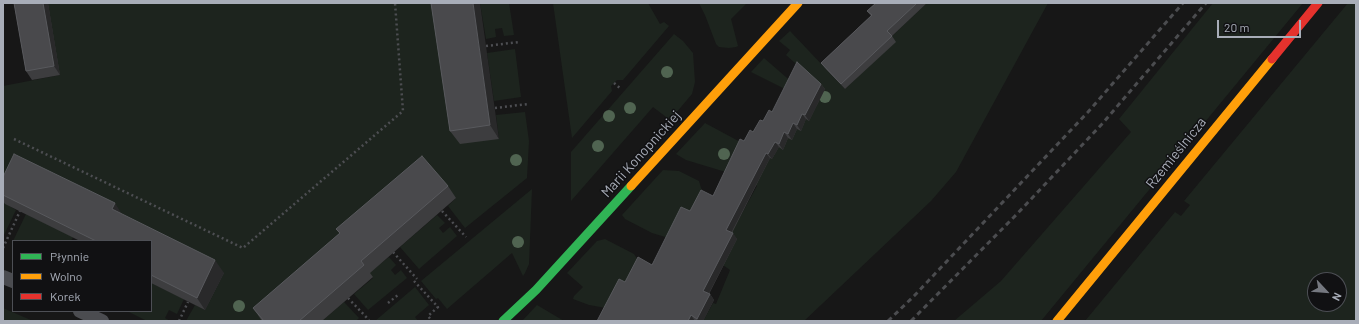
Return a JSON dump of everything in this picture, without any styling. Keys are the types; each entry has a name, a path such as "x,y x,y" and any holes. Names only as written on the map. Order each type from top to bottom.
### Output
{"street":[{"name":"Marii Konopnickiej","path":"503,321 536,290 798,3"},
{"name":"Rzemieślnicza","path":"1057,321 1318,3"}],"lane":[{"path":"82,312 102,321"}],"path":[{"path":"14,139 243,248 403,111 395,3"},
{"path":"486,46 519,42"},
{"path":"614,83 621,89"},
{"path":"495,108 528,104"},
{"path":"3,248 20,211"},
{"path":"442,211 466,237"},
{"path":"394,252 438,307 428,316 432,321"},
{"path":"388,303 398,295"},
{"path":"348,298 369,320"},
{"path":"179,321 188,302"}],"shaded area":[{"path":"48,3 439,3 499,139 496,115 525,112 529,141 527,178 465,228 448,206 456,198 262,321 186,321 195,305 205,310 224,273 120,222 5,203 16,210 3,237 3,86 60,75"},
{"path":"480,3 509,3 514,35 504,36 502,28 495,29 496,37 486,39"},
{"path":"553,3 648,3 660,24 664,22 669,26 623,80 617,80 611,86 612,91 572,138"},
{"path":"699,3 747,3 731,19 738,46 729,48 719,47 716,44"},
{"path":"927,3 1048,3 956,172 931,201 804,321 703,321 713,303 716,304 730,270 723,265 730,235 757,186 729,173 686,160 676,154 705,123 772,159 779,147 797,129 801,130 806,119 809,120 817,105 751,72 764,58 794,84 805,72 786,55 790,50 779,41 790,31 845,89 895,42 891,37"},
{"path":"1213,3 1303,3 1041,321 954,321 1001,281 1131,132 1119,119"},
{"path":"1348,3 1356,3 1356,321 1085,321 1175,212 1181,216 1190,205 1184,201"},
{"path":"674,34 683,41 693,53 695,82 692,94 670,120 653,107 571,201 571,152"},
{"path":"515,49 521,97 494,101 487,53"},
{"path":"663,170 679,171 699,181 704,198 672,239 652,233 625,219 622,215"},
{"path":"532,189 529,264 523,276 512,253 447,309 438,298 436,299 421,281"},
{"path":"26,214 73,237 72,240 13,240"},
{"path":"437,215 445,223 439,228 443,233 450,227 457,236 419,269 400,247"},
{"path":"605,239 634,254 641,265 606,308 589,305 573,299 583,287 567,273 597,241"},
{"path":"389,257 396,265 391,270 395,275 401,270 407,278 368,310 354,294 373,278 369,273"},
{"path":"152,283 184,299 177,314 169,310 165,318 170,321 147,321 129,312 152,312"},
{"path":"415,287 429,305 415,317 418,321 375,321"},
{"path":"344,302 359,318 356,321 322,321"},
{"path":"537,305 564,321 522,321"},
{"path":"3,308 33,321 3,321"}],"building":[{"path":"14,3 43,3 54,66 26,71"},
{"path":"431,3 473,3 490,125 450,131"},
{"path":"876,3 917,3 887,31 892,36 841,84 821,63 872,15 867,11"},
{"path":"797,62 821,84 805,115 802,114 797,125 793,123 788,134 784,132 779,144 775,142 768,154 766,153 726,230 733,233 703,291 710,294 697,319 691,315 688,321 597,321 619,279 625,282 638,257 652,265 681,207 690,211 701,190 713,196 740,139 744,141 750,130 753,132 760,120 763,121 769,110 772,112"},
{"path":"14,154 115,203 112,209 215,260 197,298 152,276 152,240 94,240 3,195 3,177"},
{"path":"422,156 448,186 361,261 364,265 299,321 264,321 253,308 340,233 336,229"}],"railway":[{"path":"888,321 914,296 1088,112 1183,3"},
{"path":"911,321 1016,215 1102,124 1206,3"}],"traffic: fast":[{"path":"503,321 536,290 631,186"}],"traffic: slow":[{"path":"631,186 798,3"},
{"path":"1057,321 1272,59"}],"traffic: jam":[{"path":"1272,59 1318,3"}]}
